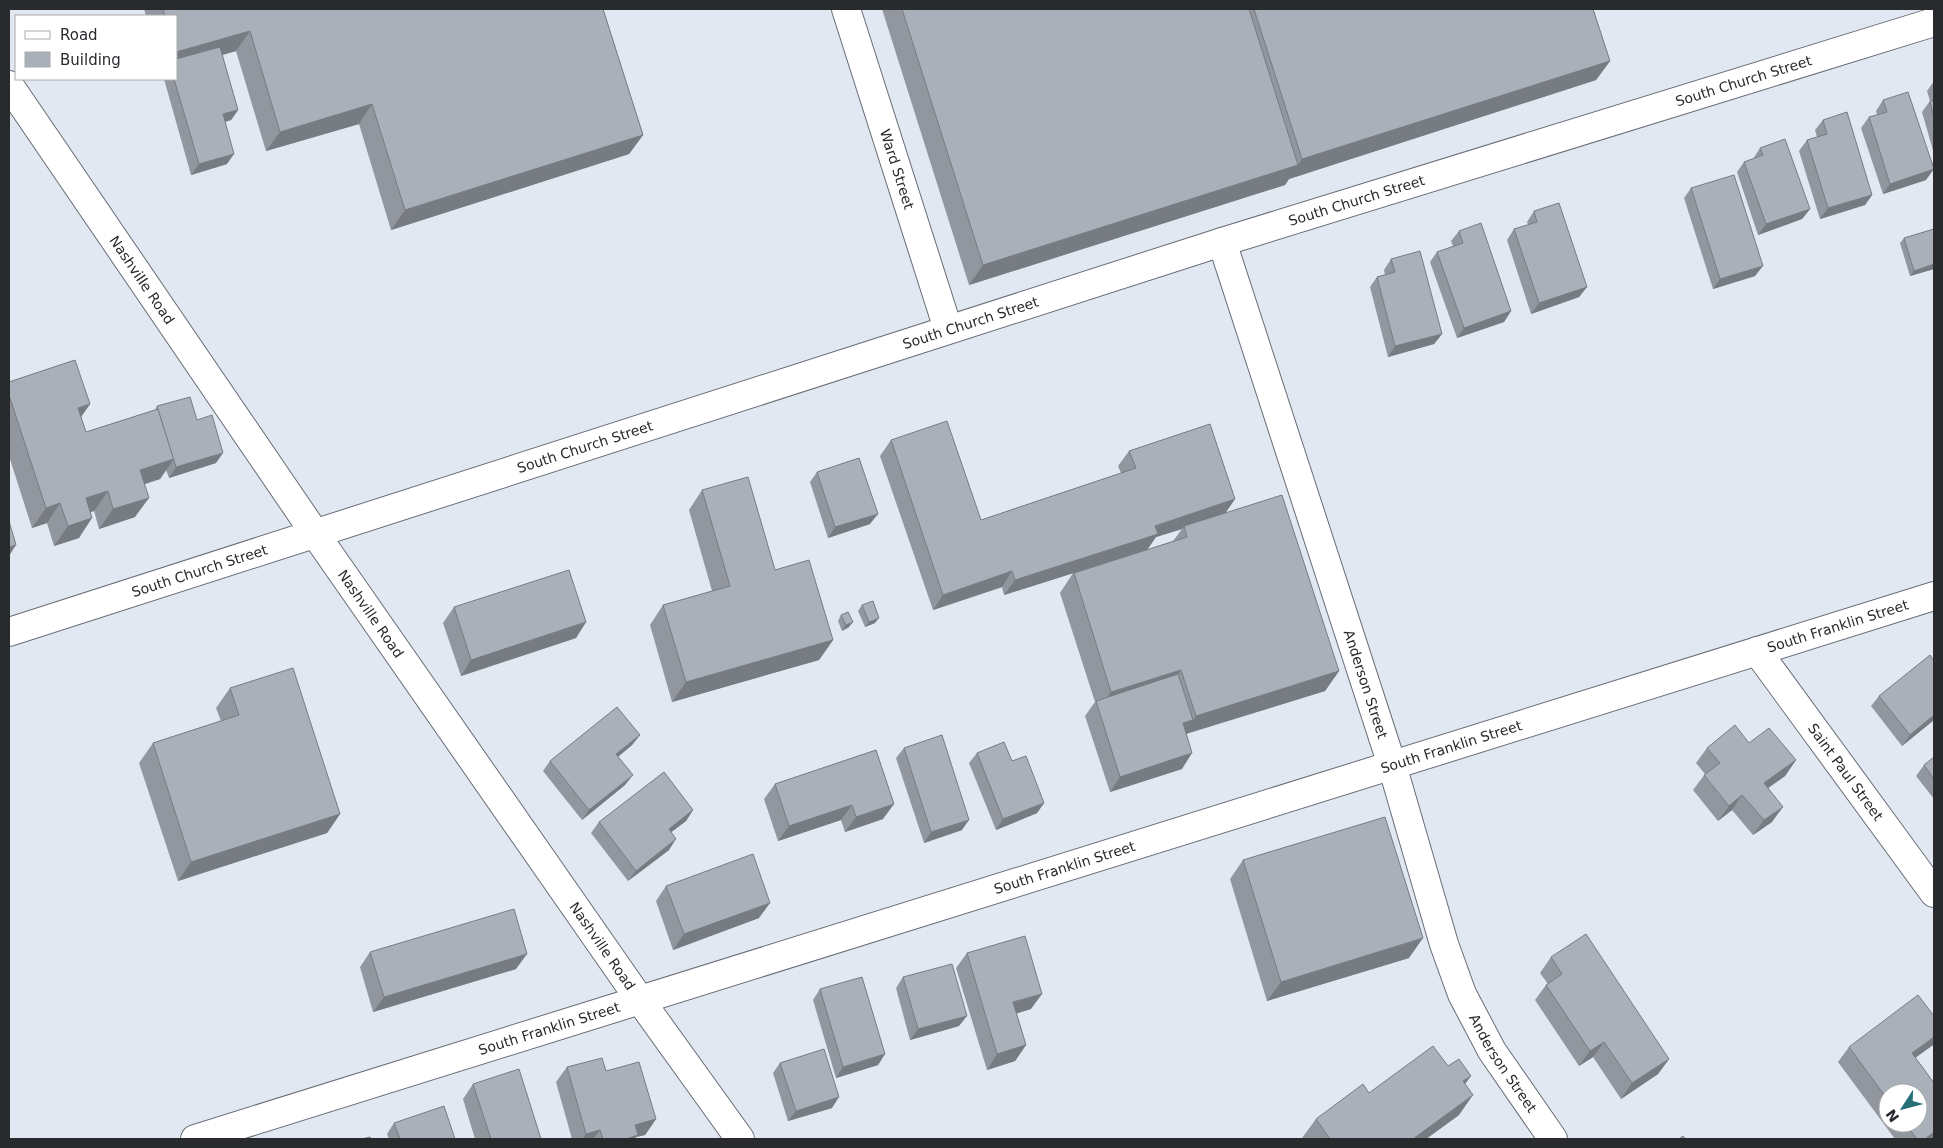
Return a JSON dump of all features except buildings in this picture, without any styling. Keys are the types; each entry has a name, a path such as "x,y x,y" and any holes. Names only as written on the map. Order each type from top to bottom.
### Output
{"street":[{"name":"Ward Street","path":"846,9 948,329"},
{"name":"South Church Street","path":"9,632 316,535 948,329 1222,242 1934,22"},
{"name":"Nashville Road","path":"9,85 316,535 640,1000 740,1139"},
{"name":"Anderson Street","path":"1222,242 1392,765 1444,944 1462,994 1492,1051 1553,1139"},
{"name":"South Franklin Street","path":"195,1139 1934,596"},
{"name":"Saint Paul Street","path":"1757,652 1934,894"}]}
